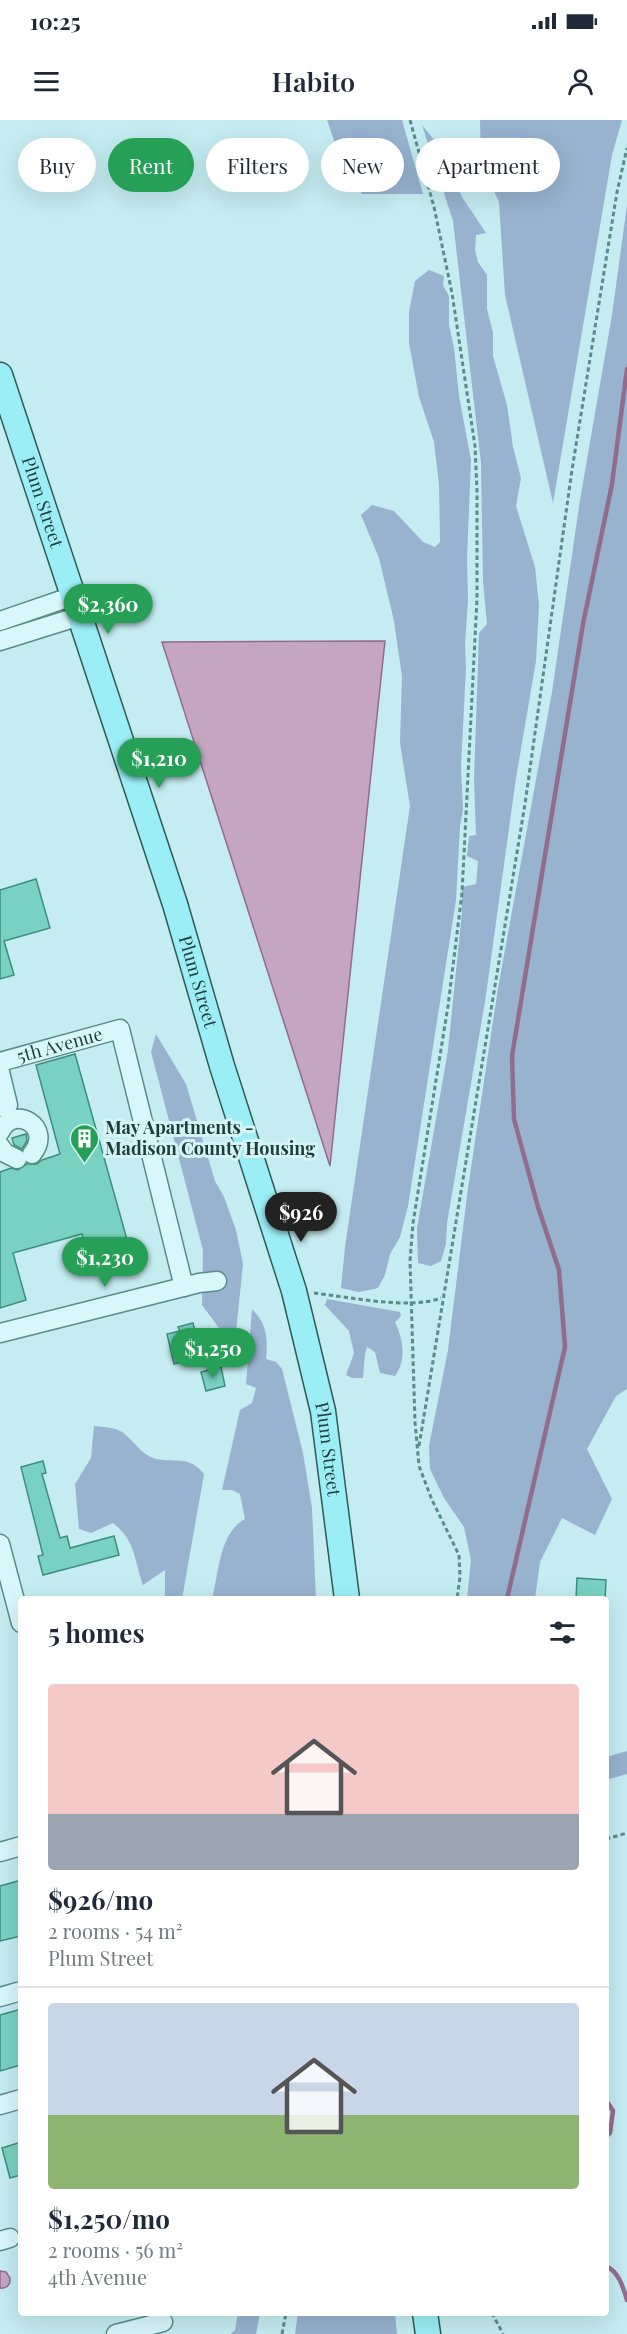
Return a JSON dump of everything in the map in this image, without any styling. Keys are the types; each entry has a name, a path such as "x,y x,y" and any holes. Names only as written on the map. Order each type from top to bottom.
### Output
{"main road":[{"name":"Plum Street","path":"0,375 175,904 222,1066 294,1291 323,1412 347,1596"},
{"path":"425,2316 428,2334"}],"street":[{"path":"0,621 76,606"},
{"path":"0,641 76,606"},
{"name":"5th Avenue","path":"0,1062 120,1029 184,1287"},
{"path":"0,1072 5,1116 26,1120 36,1129 39,1142 25,1157 5,1154 0,1146"},
{"path":"0,1333 184,1287 217,1281"},
{"path":"0,1544 6,1588 18,1616"},
{"path":"0,1852 18,1847"},
{"path":"0,1997 18,1992"},
{"path":"0,2105 18,2100"},
{"path":"116,2334 163,2322"}],"path":[{"path":"410,120 434,207 461,345 475,446 477,491 477,599 462,893 448,1006 413,1223 410,1261 418,1454 423,1480 459,1555 460,1577 457,1596"},
{"path":"418,1454 525,804 572,470 617,192 627,148"},
{"path":"294,1291 410,1303 431,1302 442,1298"},
{"path":"609,1838 627,1833"},
{"path":"282,2334 285,2316"},
{"path":"493,2316 502,2334"}],"shaded area":[{"path":"327,120 402,120 416,169 416,192 423,194 362,194 361,192 404,192 404,138 333,138"},
{"path":"480,120 622,120 612,155 553,503 505,295 499,202 494,192 560,192 560,138 480,138"},
{"path":"422,125 433,138 426,138"},
{"path":"444,192 460,192 486,233 476,235 475,250 478,262 487,275 487,309 493,333 493,356 507,405 513,447 521,478 516,506 535,567 539,605 536,661 516,778 485,1002 447,1223 446,1244 441,1261 431,1266 418,1263 417,1228 448,1050 462,912 462,887 476,884 478,861 467,856 469,836 476,835 474,779 479,633 487,624 483,581 481,463 453,221"},
{"path":"627,205 627,1389 616,1396 587,1449 612,1499 595,1535 562,1518 540,1562 535,1596 467,1596 471,1560 464,1527 444,1498 430,1469 429,1446 448,1350 468,1188 498,988 552,692 580,500 612,315"},
{"path":"429,270 444,276 443,285 449,296 449,325 471,460 461,767 463,810 456,900 408,1206 400,1237 390,1254 385,1275 378,1288 359,1292 341,1288 345,1247 410,806 400,743 402,677 394,621 379,558 361,515 372,505 394,511 423,542 435,547 440,542 439,484 434,442 419,397 409,343 409,312 415,281"},
{"path":"385,641 379,697 330,1166 162,642"},
{"path":"156,1034 186,1084 215,1181 224,1197 236,1230 243,1264 235,1342 228,1340 202,1305 203,1250 151,1052"},
{"path":"327,1299 400,1312 401,1316 395,1322 402,1342 402,1356 395,1376 380,1373 375,1352 367,1347 363,1378 352,1378 346,1375 354,1353 349,1331 325,1305"},
{"path":"252,1309 264,1326 267,1345 266,1359 276,1362 282,1369 303,1453 312,1508 316,1596 213,1596 225,1544 236,1525 245,1519 240,1494 232,1490 222,1490 240,1410 252,1403 256,1388 246,1384"},
{"path":"94,1426 110,1428 128,1436 150,1457 187,1462 193,1464 204,1474 183,1596 165,1596 165,1570 143,1585 130,1544 121,1530 113,1523 91,1533 79,1529 75,1484 91,1458"},
{"path":"627,1751 627,1774 609,1779 609,1756"},
{"path":"0,2271 6,2272 10,2278 9,2285 4,2288 0,2288"},
{"path":"237,2316 259,2316 256,2334 230,2334 235,2330"},
{"path":"298,2316 395,2316 397,2334 295,2334"}],"building":[{"path":"36,879 50,928 4,941 14,975 0,979 0,890"},
{"name":"May Apartments - Madison County Housing","path":"75,1054 133,1261 116,1266 117,1269 92,1272 82,1234 13,1253 26,1300 0,1308 0,1172 11,1168 18,1170 27,1164 37,1164 60,1154 36,1065"},
{"path":"26,1134 27,1141 22,1149 14,1145 12,1138"},
{"path":"193,1323 199,1347 184,1351 187,1360 174,1364 167,1334 180,1331 178,1327"},
{"path":"221,1367 225,1386 206,1391 201,1372"},
{"path":"43,1461 46,1473 42,1474 60,1538 67,1536 70,1548 114,1536 119,1555 43,1575 38,1556 43,1555 21,1467"},
{"path":"577,1578 606,1580 605,1596 576,1596"},
{"path":"18,1881 18,1937 0,1941 0,1886"},
{"path":"18,2010 18,2066 0,2071 0,2015"},
{"path":"18,2143 18,2176 10,2178 2,2148"}],"waterway":[{"path":"508,1596 565,1347 559,1270 538,1207 514,1119 512,1056 583,624 612,484 627,369"},
{"path":"609,2105 613,2111 609,2134"},
{"path":"609,2268 617,2276 627,2300"}],"place":[{"name":"May Apartments - Madison County Housing","path":"84,1164"}]}
